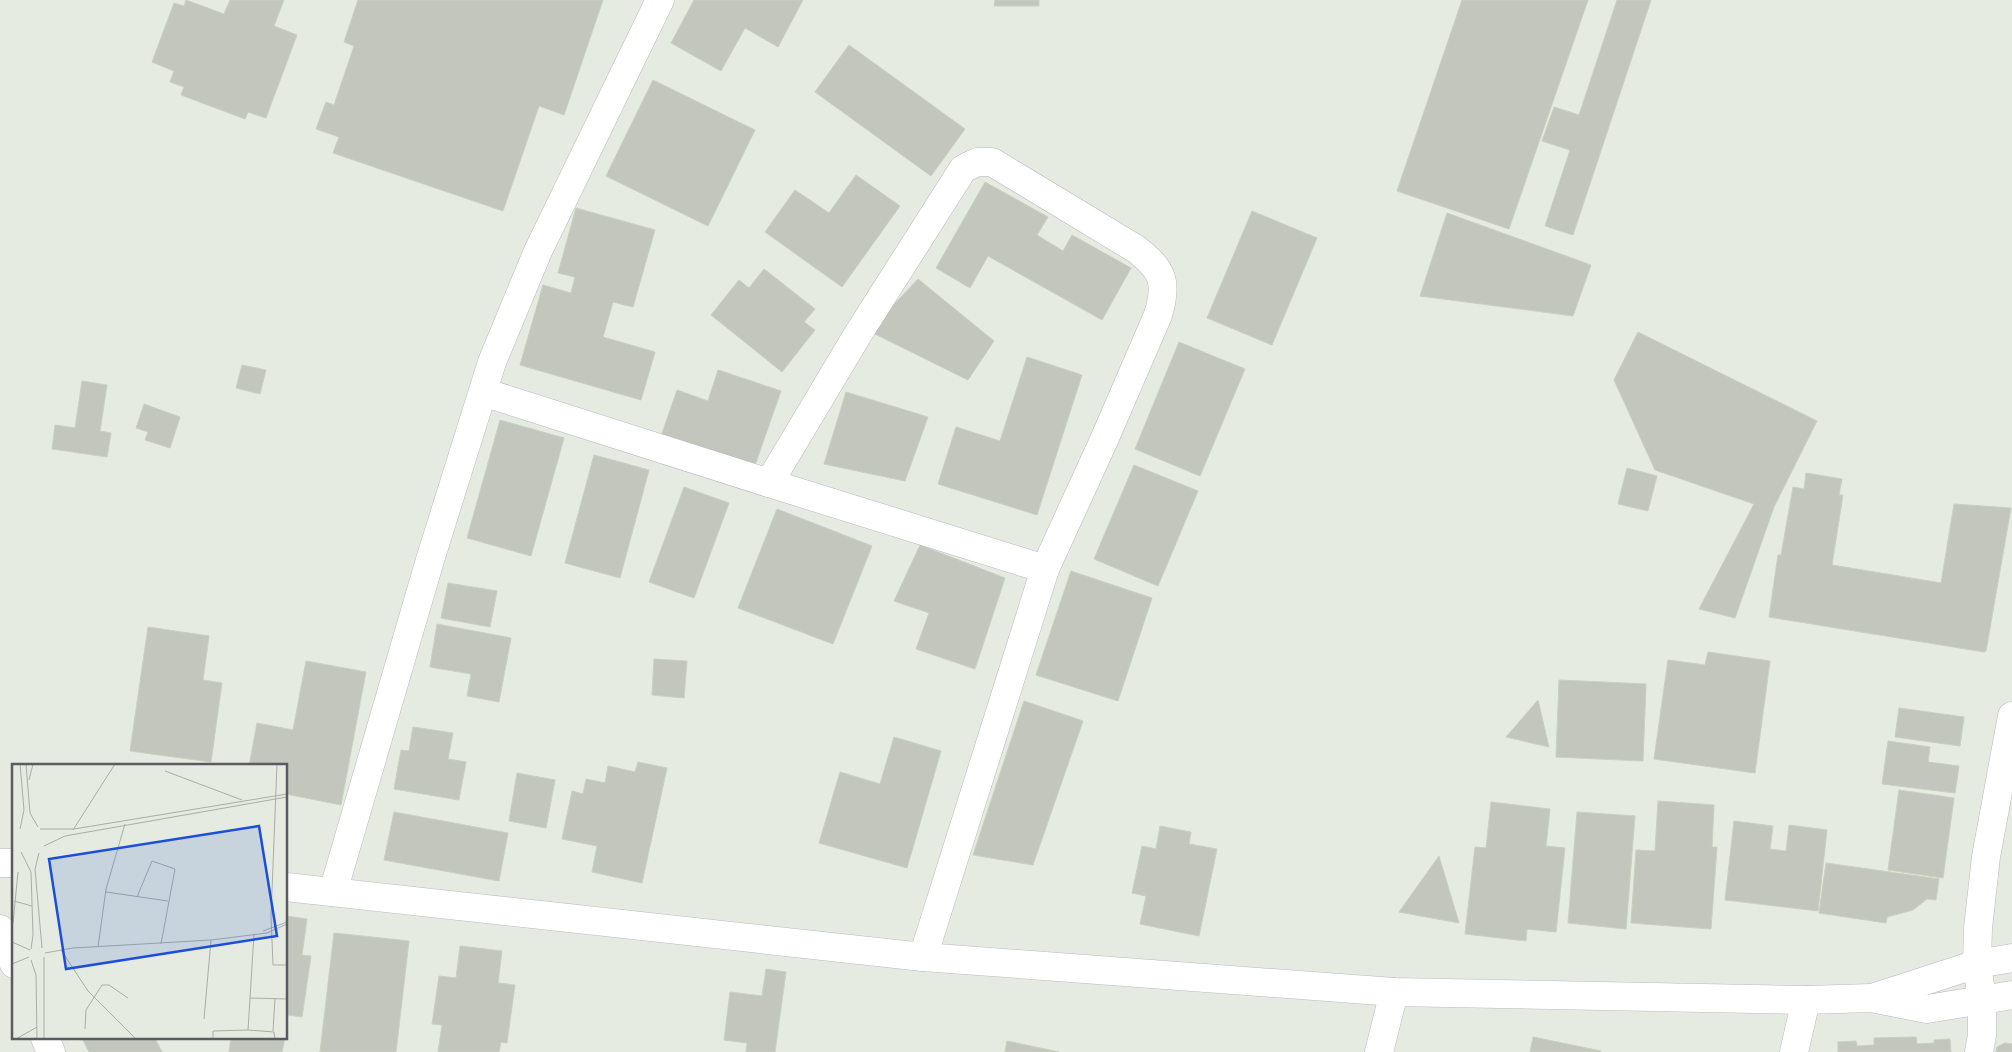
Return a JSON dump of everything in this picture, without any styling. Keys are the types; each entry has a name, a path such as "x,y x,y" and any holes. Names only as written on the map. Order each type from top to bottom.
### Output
{"street":[{"path":"333,892 430,560 492,362 538,251 660,0"},
{"path":"769,484 858,334 963,169 977,162 992,162 1136,249 1151,261 1162,277 1164,297 1158,315 1045,569 923,957"},
{"path":"483,392 769,484 1045,569"},
{"path":"1979,1052 1982,1035 1982,1000 1977,964 1978,928 1986,856 2012,716"},
{"path":"288,887 923,957 1394,992 1806,1000 1871,998 1927,1009 2012,995"},
{"path":"0,928 12,959"},
{"path":"1871,998 1977,964 2012,958"},
{"path":"1379,1052 1394,992"},
{"path":"1794,1052 1806,1000"},
{"path":"46,1040 51,1052"}],"building":[{"path":"186,0 224,14 230,0 284,0 274,26 297,35 266,118 248,112 245,119 181,95 184,87 170,82 174,71 152,62 174,3 184,6"},
{"path":"358,0 603,0 564,115 539,106 503,211 333,153 339,137 316,129 326,102 334,105 354,46 344,42"},
{"path":"694,0 803,0 778,47 745,28 721,71 671,43"},
{"path":"995,0 1039,0 1039,6 994,6"},
{"path":"1462,0 1588,0 1509,229 1397,191"},
{"path":"1617,0 1651,0 1573,235 1545,226 1570,150 1542,141 1554,107 1579,115"},
{"path":"849,45 965,129 931,176 815,92"},
{"path":"653,80 755,130 708,226 606,176"},
{"path":"856,175 900,206 842,287 765,232 795,190 829,213"},
{"path":"985,182 1048,217 1037,235 1063,251 1072,235 1131,268 1102,320 988,256 970,288 936,268"},
{"path":"576,208 655,230 633,307 613,302 603,337 655,352 641,400 520,365 543,285 571,293 575,277 558,273"},
{"path":"1252,211 1317,238 1272,345 1207,318"},
{"path":"1447,213 1591,265 1573,316 1420,296"},
{"path":"764,269 815,309 804,322 815,330 782,372 711,315 739,280 749,288"},
{"path":"918,279 994,341 968,380 869,331"},
{"path":"1638,332 1817,421 1774,507 1735,618 1699,609 1754,504 1655,470 1614,380"},
{"path":"1179,342 1245,369 1200,476 1135,449"},
{"path":"1027,357 1082,375 1037,515 938,484 956,427 1000,441"},
{"path":"242,365 266,370 260,394 236,388"},
{"path":"718,370 781,391 753,471 660,439 677,390 708,401"},
{"path":"82,381 107,385 100,431 111,433 107,457 52,449 55,425 75,428"},
{"path":"846,392 928,417 905,481 824,464"},
{"path":"144,404 180,417 170,448 145,440 148,432 136,428"},
{"path":"500,420 564,438 531,556 467,538"},
{"path":"594,455 649,470 620,578 565,563"},
{"path":"1134,465 1198,491 1158,586 1094,559"},
{"path":"1627,468 1657,476 1648,511 1618,504"},
{"path":"1806,473 1842,479 1839,495 1843,495 1832,565 1941,583 1954,504 2011,508 1986,651 1769,617 1778,555 1781,555 1793,487 1804,489"},
{"path":"684,487 729,503 694,598 649,582"},
{"path":"777,509 872,546 833,644 738,608"},
{"path":"920,545 1005,578 975,669 916,649 929,613 894,601"},
{"path":"1071,571 1152,598 1118,701 1036,675"},
{"path":"448,583 497,591 490,627 441,618"},
{"path":"437,624 511,638 499,702 467,696 471,674 430,667"},
{"path":"148,627 209,636 203,680 222,683 211,762 130,751"},
{"path":"1708,652 1770,661 1755,773 1654,759 1668,660 1705,665"},
{"path":"654,659 687,661 684,698 652,695"},
{"path":"306,661 366,672 341,805 288,794 288,764 249,764 257,723 293,730"},
{"path":"1559,680 1646,684 1643,761 1556,757"},
{"path":"1538,700 1549,747 1506,737"},
{"path":"1024,701 1083,721 1033,865 973,855"},
{"path":"1899,708 1964,717 1960,746 1895,737"},
{"path":"413,727 453,733 448,759 466,762 459,800 394,789 401,750 409,751"},
{"path":"894,737 941,751 907,868 819,843 840,772 880,784"},
{"path":"1888,741 1930,747 1928,762 1959,766 1955,793 1882,784"},
{"path":"638,762 667,768 642,883 592,872 597,846 562,839 572,791 583,794 586,779 605,783 608,766 635,772"},
{"path":"517,773 555,780 546,828 509,821"},
{"path":"1899,790 1954,798 1943,878 1888,870"},
{"path":"1658,801 1714,805 1712,847 1717,847 1711,929 1631,923 1636,850 1655,851"},
{"path":"1491,802 1550,809 1546,846 1565,848 1556,932 1527,929 1526,941 1465,934 1475,847 1486,848"},
{"path":"394,812 508,833 499,881 384,860"},
{"path":"1577,812 1635,816 1626,929 1568,923"},
{"path":"1734,821 1773,826 1770,849 1786,851 1789,825 1827,830 1818,911 1725,900"},
{"path":"1160,826 1191,832 1189,844 1217,849 1199,936 1140,924 1146,896 1132,893 1142,846 1156,849"},
{"path":"1439,856 1459,923 1399,912"},
{"path":"1826,863 1939,879 1936,900 1927,899 1913,910 1887,917 1886,923 1819,913"},
{"path":"288,916 307,919 302,955 311,956 302,1017 288,1015"},
{"path":"334,933 409,941 396,1052 320,1052"},
{"path":"460,946 502,951 498,983 515,985 507,1043 501,1042 499,1052 438,1052 442,1025 432,1024 439,976 456,978"},
{"path":"766,969 786,972 775,1052 746,1052 747,1043 724,1040 730,992 762,996"},
{"path":"1533,1037 1601,1051 1601,1052 1530,1052"},
{"path":"1916,1037 1917,1044 1934,1043 1934,1040 1950,1039 1951,1052 1838,1052 1838,1042 1856,1041 1857,1046 1874,1045 1874,1038"},
{"path":"83,1040 156,1040 162,1052 89,1052"},
{"path":"231,1040 285,1040 282,1052 229,1052"},
{"path":"1007,1041 1059,1052 1005,1052"},
{"path":"2005,1043 2012,1044 2012,1052 1996,1052 1997,1047"}]}
